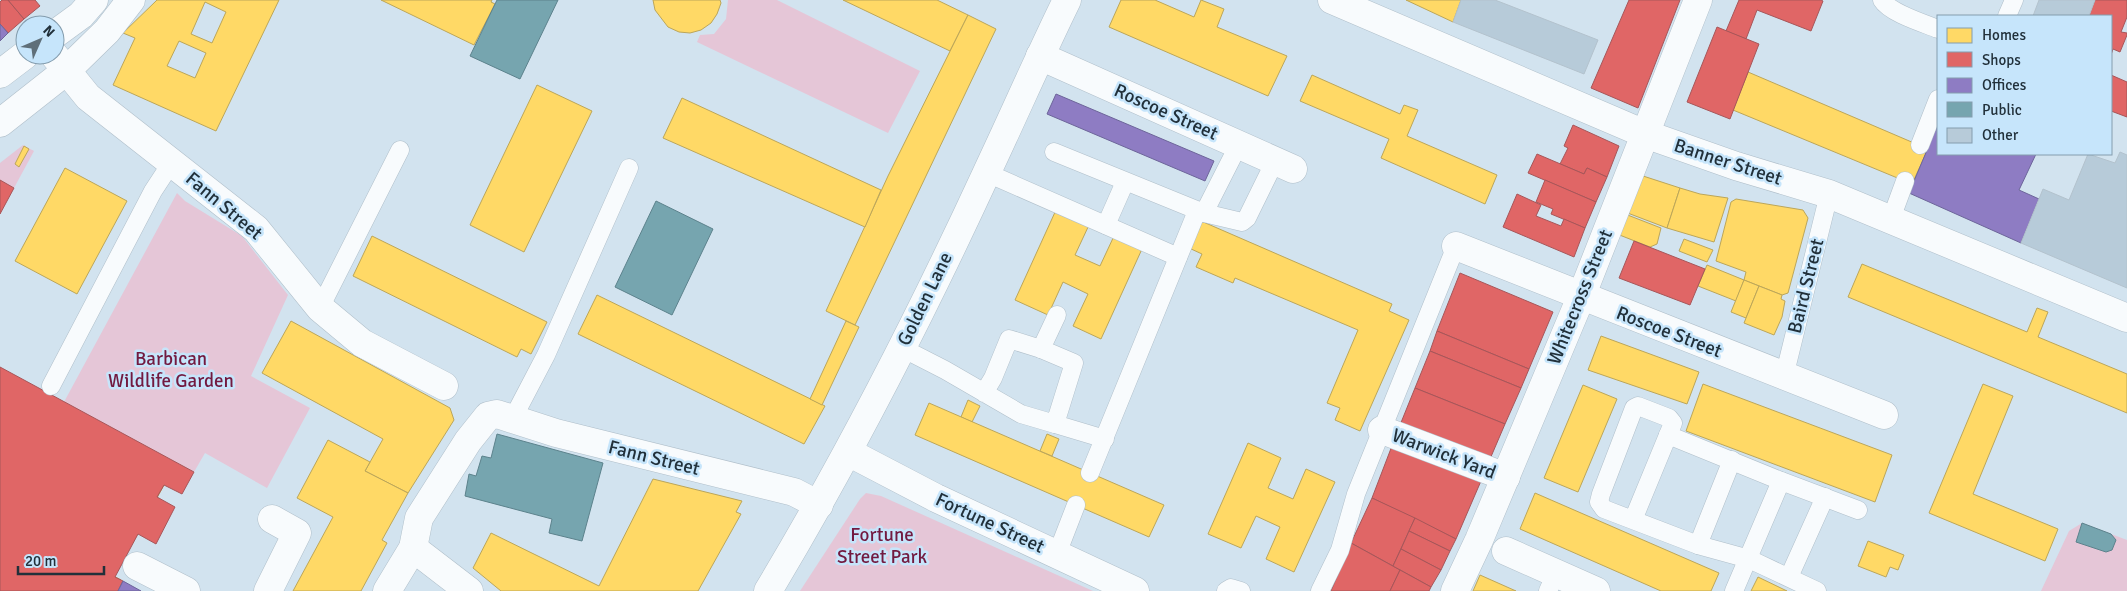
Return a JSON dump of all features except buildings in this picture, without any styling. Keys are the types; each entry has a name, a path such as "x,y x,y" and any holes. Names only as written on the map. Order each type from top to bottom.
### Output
{"street":[{"path":"65,27 81,15 94,0"},
{"path":"65,60 107,31 131,0"},
{"name":"Golden Lane","path":"768,591 819,505 902,348 987,173 1067,0"},
{"name":"Banner Street","path":"1332,0 1645,134 1736,166 1829,194 2127,318"},
{"name":"Whitecross Street","path":"1455,591 1506,477 1581,297 1698,0"},
{"name":"Roscoe Street","path":"1040,56 1284,165"},
{"path":"0,74 15,63"},
{"path":"0,123 58,65"},
{"name":"Fann Street","path":"62,65 88,97 256,229 320,308 362,343 444,386"},
{"name":"Roscoe Street","path":"1456,246 1581,297 1884,415"},
{"path":"387,591 413,548 419,518 468,441 500,417"},
{"name":"Fann Street","path":"500,417 556,433 794,492 819,505"},
{"name":"Warwick Yard","path":"1382,430 1506,477"},
{"name":"Fortune Street","path":"848,452 936,498 1135,591"},
{"path":"268,591 297,533 272,519"},
{"path":"413,548 469,591"},
{"path":"1506,551 1552,582 1596,591"},
{"path":"137,566 186,591"}],"lane":[{"path":"1882,0 1884,4 1899,13 1937,29"},
{"path":"2007,15 2014,0"},
{"path":"1920,146 1937,102"},
{"path":"1090,473 1178,257 1239,144"},
{"path":"320,308 400,150"},
{"path":"1054,152 1201,212 1242,222 1247,218 1284,165"},
{"path":"51,386 154,191 172,162"},
{"path":"500,417 546,355 629,168"},
{"path":"987,173 1178,257"},
{"path":"1891,219 1905,181"},
{"path":"1106,225 1125,182"},
{"name":"Baird Street","path":"1784,377 1829,194"},
{"path":"1320,591 1340,550 1356,494 1456,246"},
{"path":"1041,349 1057,315"},
{"path":"984,393 993,378 1010,339 1072,362 1075,365 1059,405 1055,424"},
{"path":"902,348 945,370 1021,414 1105,439"},
{"path":"1633,520 1673,423 1670,418 1638,406 1634,408 1599,502 1604,510 1698,545 1749,559 1817,591"},
{"path":"1668,435 1858,510"},
{"path":"1698,545 1732,460"},
{"path":"1734,591 1781,481"},
{"path":"1789,578 1825,497"},
{"path":"1056,554 1076,505"},
{"path":"1226,591 1231,588 1241,591"}],"green space":[{"path":"728,0 777,0 920,71 888,133 697,42 700,35 714,34 726,19"},
{"path":"23,145 34,151 14,188 0,180 0,163"},
{"name":"Barbican Wildlife Garden","path":"177,193 185,201 242,236 288,295 251,376 310,408 267,488 205,453 194,472 64,402"},
{"name":"Fortune Street Park","path":"866,493 881,496 1093,591 800,591 860,499"},
{"path":"2082,523 2127,540 2127,591 2041,591 2069,531"}]}
